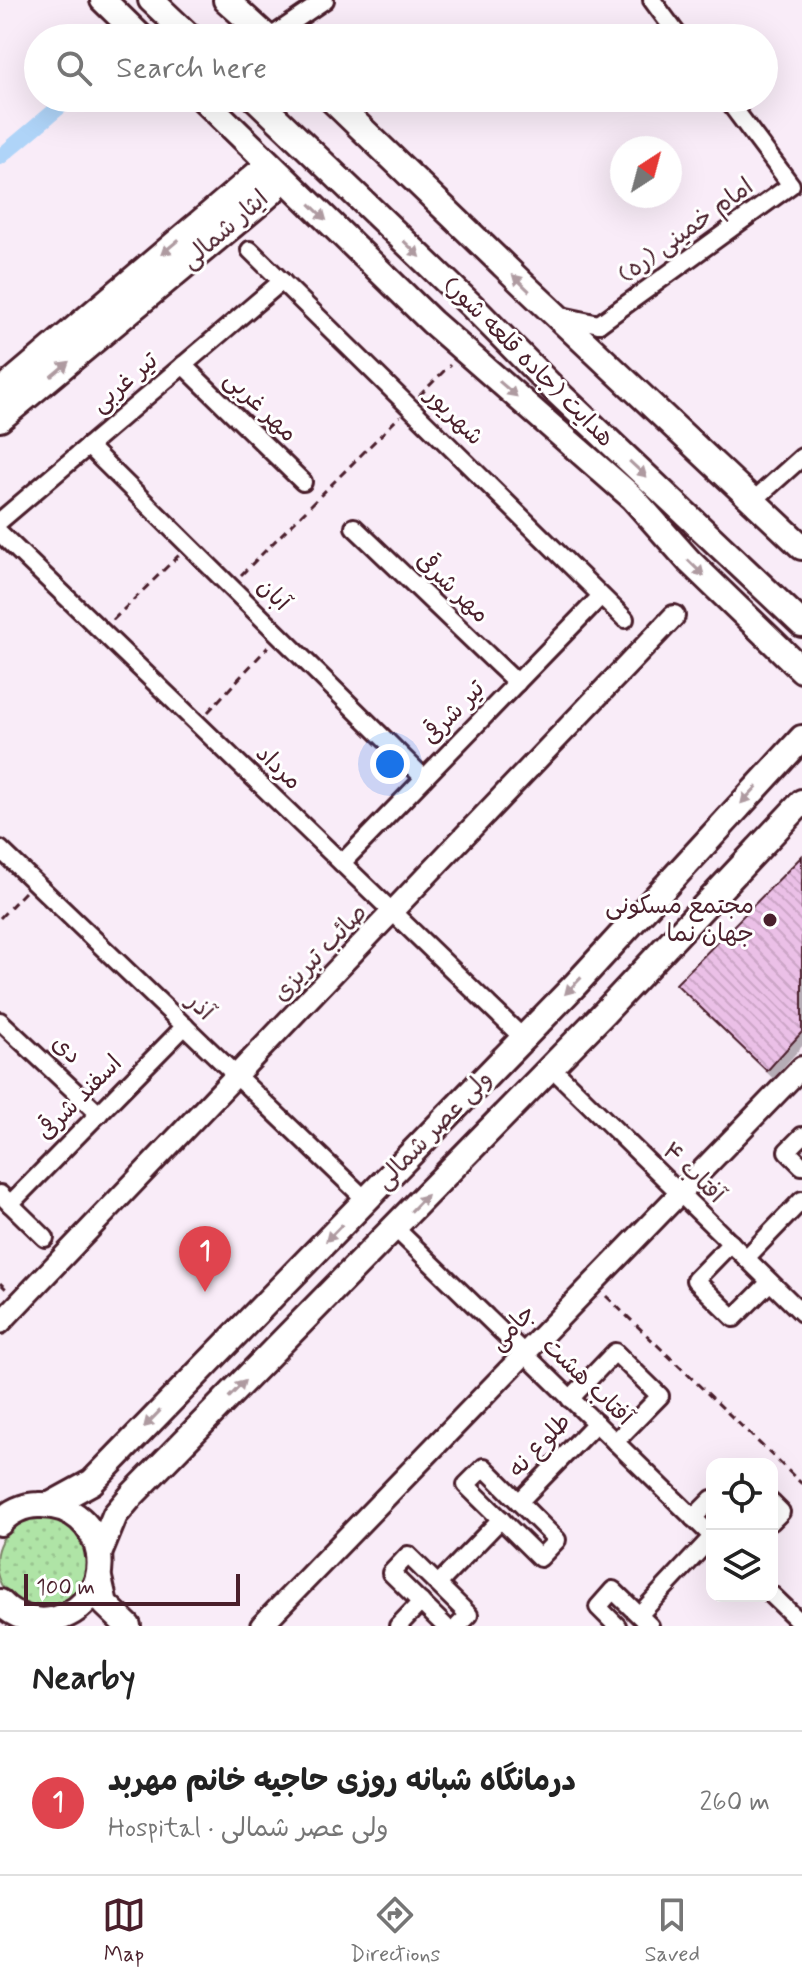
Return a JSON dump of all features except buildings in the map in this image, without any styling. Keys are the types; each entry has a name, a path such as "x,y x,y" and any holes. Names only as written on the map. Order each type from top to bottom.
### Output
{"main road":[{"path":"103,0 128,24"},
{"path":"151,0 176,24"},
{"path":"226,0 253,24"},
{"path":"216,112 465,350 633,498"},
{"name":"هدایت (جاده قلعه شور)","path":"270,112 556,391 802,624"},
{"name":"هدایت (جاده قلعه شور)","path":"345,112 802,547"},
{"name":"ایثار شمالی","path":"0,392 257,174 277,172 272,192 0,419"},
{"path":"472,306 689,561 801,670"},
{"name":"ولی عصر شمالی","path":"50,1505 92,1482 523,1038 802,738"},
{"name":"ولی عصر شمالی","path":"61,1623 92,1593 115,1515 132,1495 551,1067 802,802"},
{"path":"105,1468 102,1481 108,1493 120,1498 132,1495"},
{"path":"0,1495 24,1507"},
{"path":"0,1523 24,1507 50,1505 66,1509 79,1518 90,1530 105,1604 118,1625"},
{"path":"0,1602 17,1615 20,1622 61,1623"}],"street":[{"path":"289,24 325,0"},
{"path":"652,0 670,24"},
{"name":"امام خمینی (ره)","path":"599,324 797,181 738,112"},
{"name":"شهریور","path":"250,250 625,619"},
{"name":"تیر غربی","path":"0,521 282,281"},
{"path":"556,315 599,324 600,357"},
{"name":"مهر غربی","path":"183,365 303,482"},
{"name":"آبان","path":"88,446 424,778"},
{"path":"753,501 802,457"},
{"name":"مهر شرقی","path":"354,527 517,683"},
{"name":"مرداد","path":"0,533 523,1038"},
{"name":"تیر شرقی","path":"342,863 601,596"},
{"name":"صائب تبریزی","path":"0,1323 238,1077 674,616"},
{"name":"آذر","path":"0,849 366,1200"},
{"name":"دی","path":"0,1021 99,1114"},
{"name":"اسفند شرقی","path":"5,1199 99,1114 185,1026"},
{"name":"آفتاب ۴","path":"551,1067 802,1313"},
{"name":"جامی","path":"261,1626 802,1067"},
{"path":"802,1136 787,1151 802,1166"},
{"path":"5,1199 45,1238"},
{"path":"746,1258 802,1200"},
{"name":"آفتاب هشت","path":"395,1228 706,1531"},
{"path":"731,1243 695,1280 734,1318 770,1282"},
{"path":"570,1399 615,1352 660,1396 615,1442"},
{"name":"طلوع نه","path":"519,1502 596,1423"},
{"path":"484,1467 519,1502 557,1540 540,1558 466,1485 484,1467"},
{"path":"693,1518 706,1505"},
{"path":"438,1584 501,1519"},
{"path":"617,1626 598,1607 613,1590 644,1620 706,1544"},
{"path":"445,1626 391,1573 408,1555 469,1615 458,1626"},
{"path":"778,1601 802,1624"},
{"path":"398,1626 421,1602"}],"path":[{"path":"230,586 465,350"},
{"path":"102,632 189,545"},
{"path":"197,723 280,635"},
{"path":"0,918 35,882"},
{"path":"592,1283 802,1484"}],"green space":[{"path":"33,1518 51,1518 68,1525 80,1537 87,1554 87,1572 80,1589 68,1601 51,1608 33,1608 16,1601 9,1596 -1,1578 -1,1548 4,1537 16,1525"}],"waterway":[{"path":"0,157 53,112"}],"place":[{"name":"مجتمع مسکونی جهان نما","path":"770,920"},
{"name":"درمانگاه شبانه‌ روزی حاجیه‌ خانم مهربد","path":"205,1292"}]}
